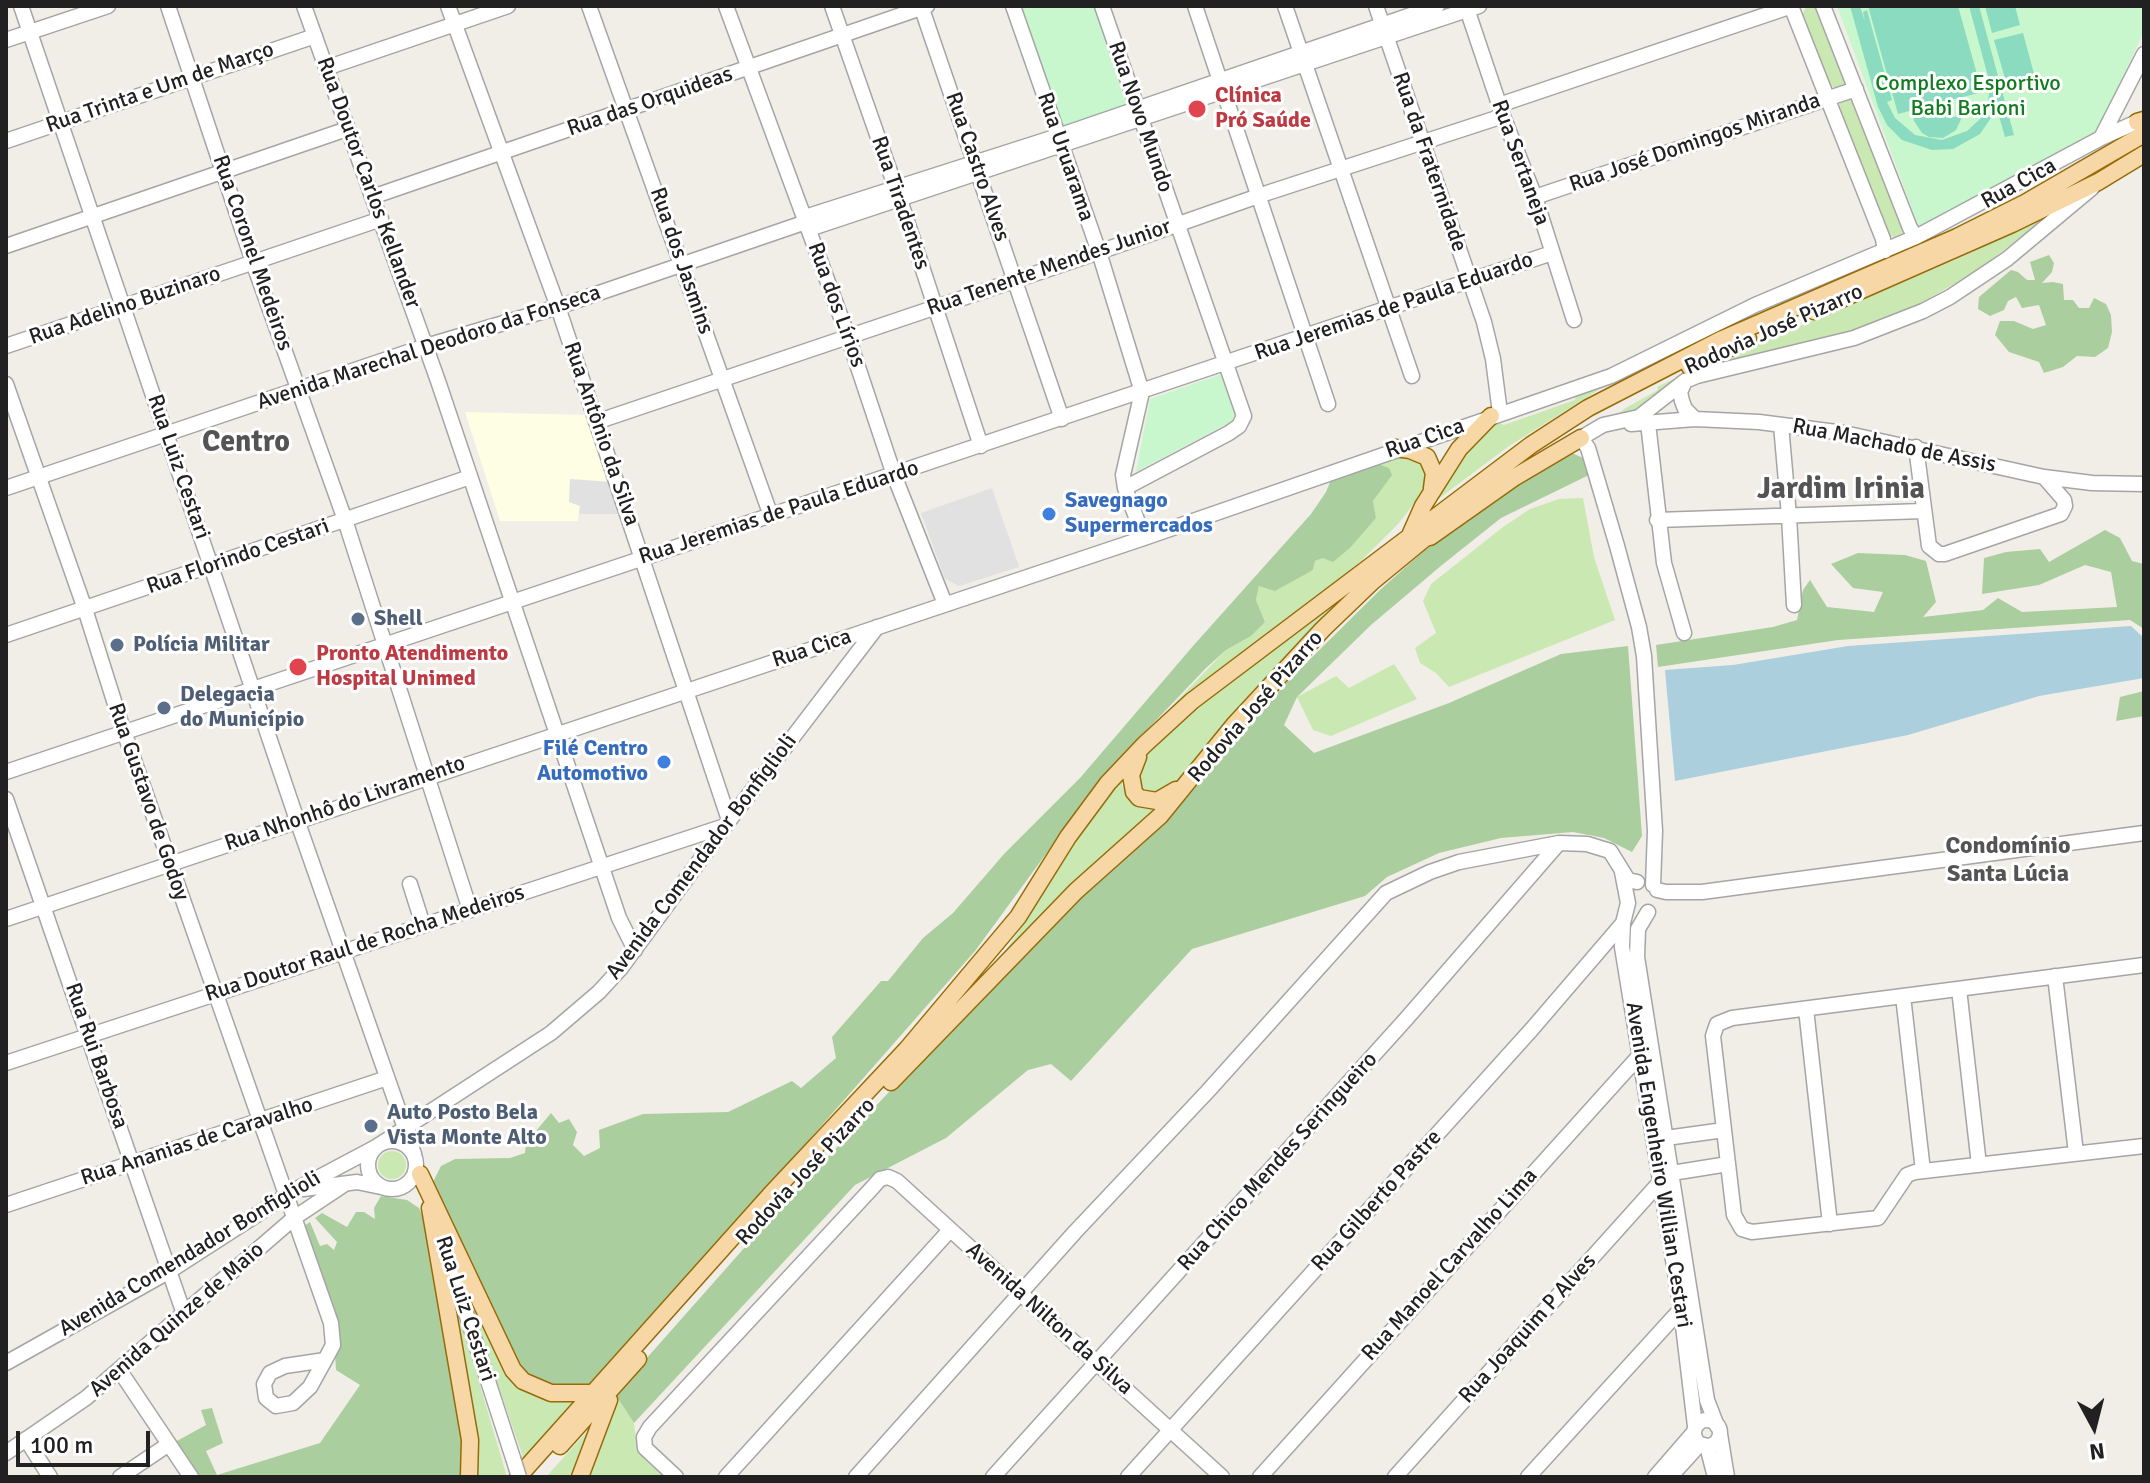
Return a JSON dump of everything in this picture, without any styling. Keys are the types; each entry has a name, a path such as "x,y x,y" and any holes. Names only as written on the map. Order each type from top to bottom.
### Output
{"main road":[{"name":"Rodovia José Pizarro","path":"518,1477 997,944 1108,783 1192,701 1401,547 1531,445 1619,391 1730,335 1957,237 2025,203 2142,125"},
{"name":"Rodovia José Pizarro","path":"532,1477 826,1148 1076,891 1160,816 1234,725 1401,547 1563,437 1746,340 1951,253 2098,182 2144,154"},
{"path":"1401,547 1459,449 1495,414"},
{"path":"1401,547 1581,438"},
{"path":"1395,448 1427,457 1434,473 1431,494"},
{"path":"1144,745 1131,775 1134,792 1139,798 1148,801 1163,799 1195,775"},
{"path":"417,1163 513,1370 523,1381 551,1393 594,1393"},
{"path":"429,1202 470,1440 469,1477"},
{"path":"580,1477 613,1389"}],"street":[{"name":"Rua Luiz Cestari","path":"21,6 297,820 448,1252 518,1477"},
{"path":"6,40 108,6"},
{"name":"Rua Coronel Medeiros","path":"168,6 253,262 345,520 470,910"},
{"name":"Rua Doutor Carlos Kellander","path":"304,6 426,346 619,918 635,950"},
{"name":"Rua Antônio da Silva","path":"448,6 558,307 727,823"},
{"path":"326,68 508,6"},
{"name":"Rua dos Jasmins","path":"589,6 771,516"},
{"name":"Rua dos Lírios","path":"726,6 848,337 894,475 945,604"},
{"name":"Rua Tiradentes","path":"832,6 981,446"},
{"name":"Rua Uruarama","path":"1013,6 1099,252 1142,392"},
{"name":"Rua Novo Mundo","path":"1102,6 1243,411 1243,421 1239,426 1125,488"},
{"path":"1195,6 1328,404"},
{"path":"1285,6 1412,376"},
{"name":"Rua da Fraternidade","path":"1376,6 1471,282 1493,359 1495,414"},
{"name":"Avenida Marechal Deodoro da Fonseca","path":"1384,32 1437,6"},
{"path":"1792,6 1885,251"},
{"name":"Rua Tenente Mendes Junior","path":"596,422 1421,142 1501,110 1792,6"},
{"path":"1823,6 1916,237"},
{"name":"Rua das Orquideas","path":"372,197 923,7"},
{"name":"Rua Castro Alves","path":"923,7 1062,419"},
{"name":"Avenida Marechal Deodoro da Fonseca","path":"6,488 426,346 558,307 1303,58 1471,7"},
{"name":"Rua Sertaneja","path":"1471,7 1501,110 1535,197 1574,320"},
{"name":"Rua Trinta e Um de Março","path":"6,141 315,36"},
{"path":"2101,138 2144,54"},
{"name":"Rua José Domingos Miranda","path":"1535,197 1856,89"},
{"path":"2120,102 2125,118 2142,125"},
{"name":"Rua Cica","path":"685,691 1144,538 1627,369 1755,305 1916,237 2101,138 2142,125"},
{"path":"6,246 347,129"},
{"path":"1684,633 1664,563 1647,418 1682,376 1854,338 1923,311 2007,259 2098,182"},
{"name":"Rua Adelino Buzinaro","path":"6,346 381,219"},
{"name":"Rua Jeremias de Paula Eduardo","path":"6,772 1552,253"},
{"path":"1682,376 1682,401 1695,419"},
{"name":"Rua Gustavo de Godoy","path":"6,384 85,609 169,864 260,1121 290,1193 294,1218 331,1323 333,1345 325,1360"},
{"path":"1142,392 1124,470 1125,488 1144,538"},
{"name":"Rua Machado de Assis","path":"1581,438 1603,425 1647,418 1781,425 1916,447 2044,477 2092,483 2144,484"},
{"path":"1781,425 1794,605"},
{"path":"1581,438 1586,443 1593,465 1639,627 1649,723 1655,831 1655,869 1644,894"},
{"path":"1916,447 1923,511 1929,546 1934,552 1945,554 2061,514 2064,500 2044,477"},
{"name":"Rua Florindo Cestari","path":"6,635 470,477"},
{"path":"1657,520 1923,511"},
{"name":"Avenida Comendador Bonfiglioli","path":"6,1363 168,1272 290,1193 379,1145 551,1033 589,1001 635,950 727,823 878,627"},
{"path":"846,667 864,639 862,632"},
{"name":"Rua Nhonhô do Livramento","path":"6,919 685,691"},
{"name":"Rua Rui Barbosa","path":"6,799 184,1314"},
{"name":"Rua Doutor Raul de Rocha Medeiros","path":"6,1063 727,823"},
{"path":"1644,894 1702,892 2144,833"},
{"path":"856,1477 1386,893 1459,862 1559,843 1587,844 1610,851 1644,894"},
{"name":"Rua Chico Mendes Seringueiro","path":"993,1477 1407,1018 1559,843"},
{"path":"410,884 423,925"},
{"name":"Avenida Engenheiro Willian Cestari","path":"1644,894 1623,923 1622,947 1708,1407 1718,1430 1727,1477"},
{"name":"Avenida Engenheiro Willian Cestari","path":"1644,894 1637,957 1666,1138 1666,1177 1699,1437 1711,1457 1715,1477"},
{"name":"Rua Gilberto Pastre","path":"1128,1477 1532,1029 1623,923"},
{"path":"2144,965 1732,1018 1717,1024 1713,1036 1734,1215 1742,1229 1765,1232 1878,1218 1907,1175 1923,1171 2144,1146"},
{"path":"2055,976 2076,1153"},
{"path":"1959,989 1979,1165"},
{"path":"1903,996 1923,1171"},
{"path":"1806,1009 1830,1224"},
{"name":"Rua Manoel Carvalho Lima","path":"1260,1477 1641,1054"},
{"name":"Rua Ananias de Caravalho","path":"6,1205 387,1078"},
{"path":"1666,1138 1724,1130"},
{"path":"397,1141 410,1148 417,1163 410,1181 388,1188 373,1180 367,1167 371,1153 379,1145 397,1141"},
{"path":"1666,1177 1728,1164"},
{"name":"Rua Joaquim P Alves","path":"1395,1477 1666,1177"},
{"name":"Avenida Nilton da Silva","path":"676,1477 645,1448 643,1440 650,1427 884,1178 897,1181 1222,1477"},
{"path":"290,1193 357,1182 411,1191 429,1202"},
{"name":"Avenida Quinze de Maio","path":"6,1453 86,1398 294,1218 345,1184"},
{"path":"726,1477 950,1230"},
{"path":"1528,1477 1681,1309"},
{"path":"120,1371 191,1477"},
{"path":"1670,1477 1699,1437 1706,1420 1718,1430 1716,1442 1699,1437"},
{"path":"1655,1477 1699,1437"},
{"path":"26,1439 50,1477"},
{"path":"120,1477 169,1444"}],"shaded area":[{"path":"465,412 588,415 612,482 574,503 580,506 578,521 500,521"},
{"path":"570,479 612,482 621,514 579,514 580,506 569,502"},
{"path":"992,488 1019,567 959,586 945,579 921,513"}],"green space":[{"path":"1020,6 1096,6 1130,105 1060,130"},
{"name":"Complexo Esportivo Babi Barioni","path":"1837,6 2144,6 2144,31 2098,131 1919,228"},
{"path":"1850,6 1860,6 1865,22 1863,12 1867,10 1892,100 1887,102 1895,118 1915,135 1942,140 1967,131 1980,119 1988,102 1990,84 1969,6 1979,6 2014,135 2005,137 1997,109 1980,134 1953,149 1932,150 1902,140 1887,125 1878,107"},
{"path":"1868,6 1958,6 1982,92 1898,114"},
{"path":"1985,6 2015,6 2020,25 1992,33"},
{"path":"1806,7 1817,7 1847,79 1842,88 1829,85 1802,15"},
{"path":"2023,33 2036,81 2008,89 1994,40"},
{"path":"1853,98 1905,231 1898,238 1888,235 1838,108 1842,99"},
{"path":"1933,110 1943,111 1943,116 1962,117 1956,130 1943,138 1922,133 1913,114 1932,115"},
{"path":"2046,217 1978,270 1919,304 1856,329 1715,366 1637,410 1615,417 1658,390 1657,387 1736,349 1790,330 1955,260"},
{"path":"2049,255 2054,263 2052,272 2042,283 2063,284 2064,300 2073,300 2079,308 2089,308 2094,298 2106,304 2111,315 2112,332 2108,348 2095,357 2077,356 2063,367 2044,373 2039,362 2009,352 1995,335 2000,321 2014,321 2033,329 2046,325 2039,305 2022,308 2016,297 2008,301 2004,310 1990,316 1978,309 1979,297 2011,270 2027,280 2035,280 2030,262"},
{"path":"1222,374 1236,419 1136,472 1150,399"},
{"path":"1600,389 1509,446 1433,503 1468,450 1497,422 1504,425"},
{"path":"1409,453 1422,462 1427,474 1424,491 1398,524 1361,561 1308,606 1170,708 1226,650 1251,636 1265,622 1256,600 1259,586 1313,570 1315,561 1351,547 1376,518 1373,501 1391,475 1378,464"},
{"path":"1572,453 1583,458 1589,475 1501,518 1442,565 1371,625 1297,697 1284,725 1314,753 1449,703 1561,654 1628,646 1642,836 1632,852 1604,838 1573,832 1501,838 1439,853 1387,877 1365,896 1192,949 1071,1081 1051,1064 1028,1070 946,1138 855,1185 634,1423 615,1394 776,1212 986,989 1040,935 1164,824 1285,684 1382,588 1424,551 1496,498"},
{"path":"1378,464 1389,468 1392,475 1373,501 1376,518 1333,562 1323,558 1315,561 1313,570 1275,591 1259,586 1256,600 1265,622 1251,636 1226,650 1206,668 1103,776 975,951 591,1388 547,1387 525,1377 432,1184 441,1166 455,1159 510,1158 525,1153 526,1143 551,1113 559,1123 569,1119 577,1132 573,1145 584,1156 600,1148 599,1130 643,1114 728,1112 792,1081 801,1088 836,1058 832,1037 881,981 888,981 923,938 953,913 1004,854 1080,778 1311,514 1333,475"},
{"path":"1583,498 1594,557 1615,620 1449,687 1436,673 1420,663 1415,648 1436,633 1423,601 1431,584 1530,509 1559,499"},
{"path":"2105,530 2120,538 2132,561 2144,564 2144,629 2130,620 1838,640 1658,667 1656,645 1773,627 1797,620 1803,590 1810,580 1827,607 1874,612 1883,592 1853,588 1831,564 1858,553 1905,555 1926,561 1936,602 1923,617 1983,610 1998,598 2022,612 2117,607 2111,572 2085,565 2039,585 1982,594 1984,558 2006,552 2040,549 2049,562"},
{"path":"1370,572 1245,700 1183,778 1164,790 1151,793 1143,789 1140,774 1146,757 1158,743 1200,703"},
{"path":"1394,664 1417,699 1331,736 1313,730 1297,697 1336,676 1349,688"},
{"path":"2144,691 2144,716 2116,721 2120,697"},
{"path":"1123,776 1122,786 1132,803 1143,808 1160,808 996,964 1096,810"},
{"path":"392,1151 402,1155 406,1165 402,1175 392,1179 382,1175 378,1165 382,1155"},
{"path":"381,1196 407,1200 419,1208 422,1215 465,1443 464,1477 197,1477 175,1442 206,1425 201,1410 212,1408 223,1443 206,1451 217,1475 320,1443 360,1385 336,1370 333,1316 301,1228 310,1222 320,1246 327,1244 334,1250 337,1242 315,1218 322,1213 347,1227 356,1212 364,1212 375,1219 374,1208"},
{"path":"466,1279 575,1399 524,1460 466,1292"},
{"path":"450,1300 458,1311 507,1477 473,1477"},
{"path":"615,1394 634,1423 637,1445 645,1460 664,1477 589,1477"},
{"path":"591,1427 576,1477 546,1477"}],"water":[{"path":"2131,626 2144,638 2144,678 2039,696 1908,735 1675,781 1665,670 1733,665 1848,646"}],"place":[{"name":"Clínica Pró Saúde","path":"1197,109"},
{"name":"Savegnago Supermercados","path":"1049,514"},
{"name":"Shell","path":"358,619"},
{"name":"Polícia Militar","path":"117,645"},
{"name":"Pronto Atendimento Hospital Unimed","path":"298,667"},
{"name":"Delegacia do Município","path":"164,708"},
{"name":"Filé Centro Automotivo","path":"664,762"},
{"name":"Auto Posto Bela Vista Monte Alto","path":"371,1126"}],"district":[{"name":"Centro","path":"246,443"},
{"name":"Jardim Irinia","path":"1841,490"},
{"name":"Condomínio Santa Lúcia","path":"2008,861"}]}
